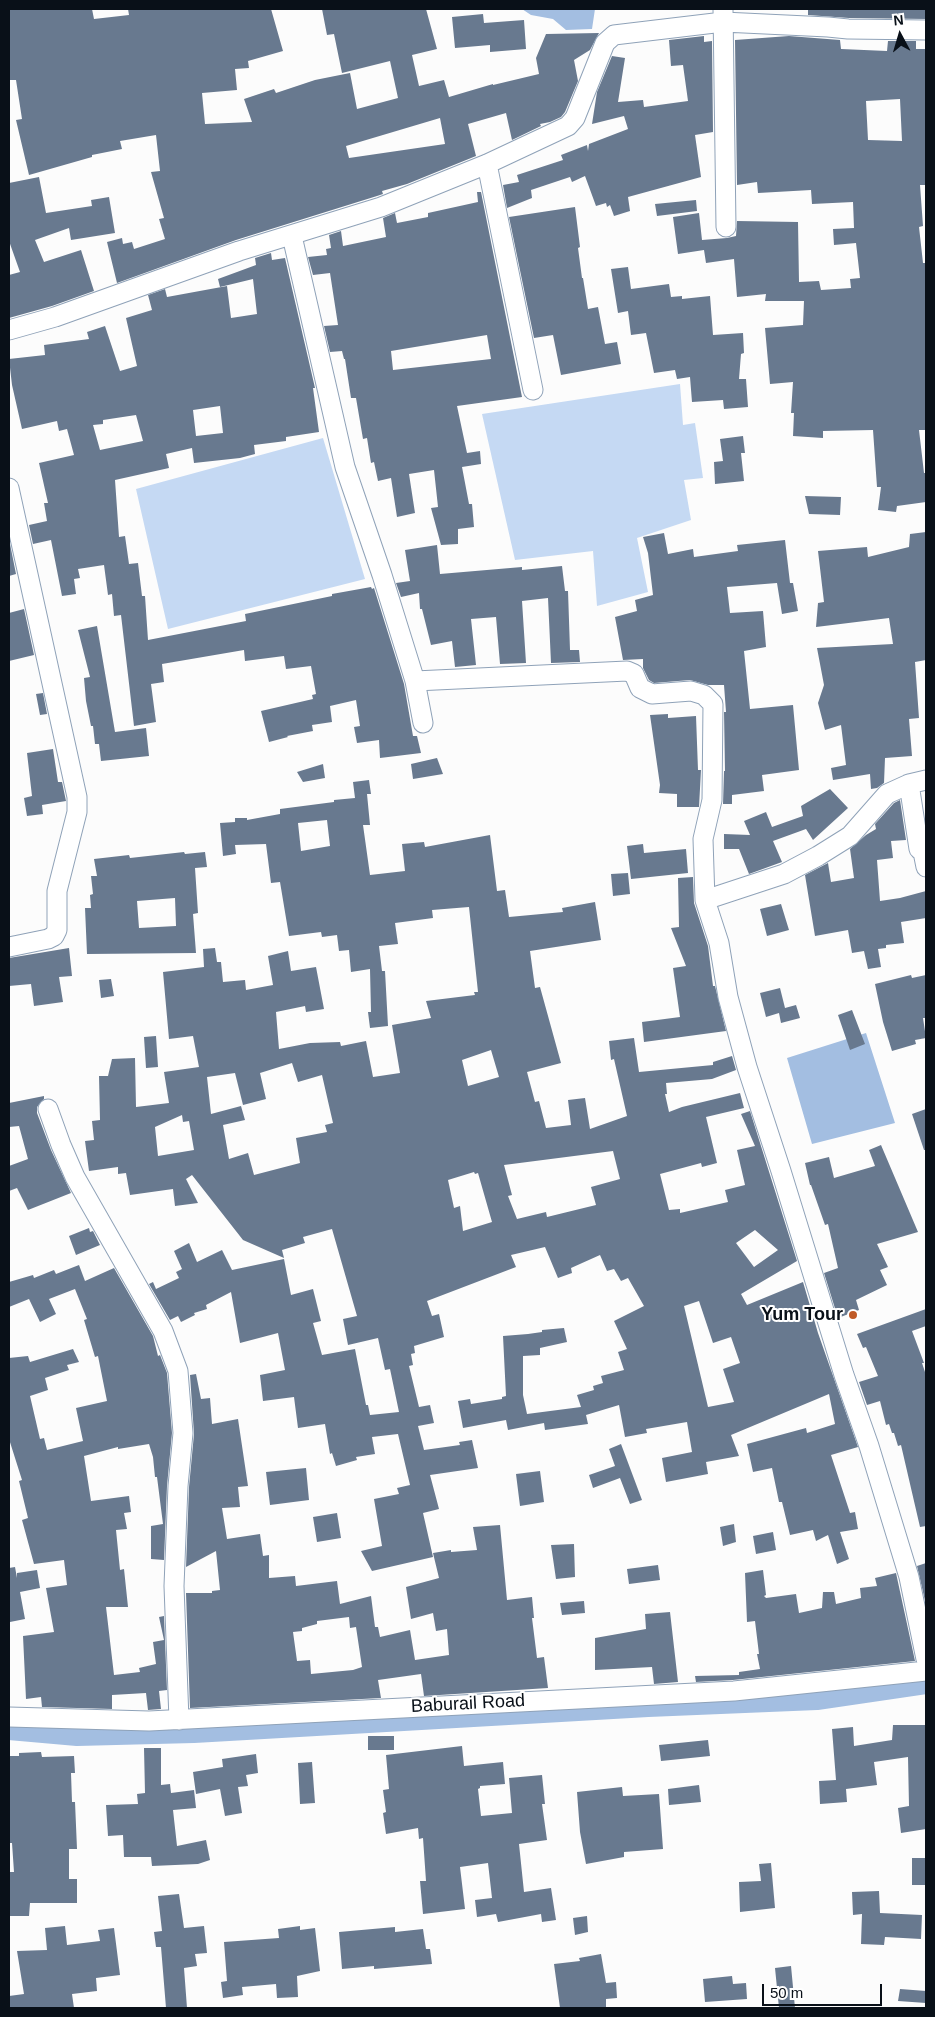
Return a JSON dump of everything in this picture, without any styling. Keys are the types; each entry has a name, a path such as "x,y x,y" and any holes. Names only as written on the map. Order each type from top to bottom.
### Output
{"street":[{"path":"723,15 726,227"},
{"path":"9,330 55,317 239,251 381,207 486,164 568,126 572,122 605,43 614,35 723,15 848,29 926,30"},
{"path":"486,164 532,390"},
{"path":"292,236 345,467 382,575 415,681 423,723"},
{"path":"9,488 77,797 77,812 57,891 57,930 54,936 9,947"},
{"path":"415,681 627,671 634,674 640,688 652,694 691,691 704,695 712,704 712,800 703,839 705,900 719,943 728,997 747,1067 844,1375 869,1446 909,1577 926,1660"},
{"path":"705,900 784,874 818,856 850,836 888,794 917,782 919,848 926,867"},
{"path":"48,1109 60,1146 163,1331 178,1371 183,1433 178,1486 174,1586 179,1720"},
{"name":"Baburail Road","path":"9,1717 149,1721 179,1720 734,1691 926,1671"}],"shaded area":[{"path":"522,9 595,9 592,29 566,30 553,19 531,15"},
{"path":"680,384 683,425 695,423 703,478 684,480 691,520 637,538 648,592 597,606 593,551 515,560 482,414"},
{"path":"323,438 365,579 168,629 136,489"},
{"path":"866,1033 895,1123 812,1144 787,1058"}],"building":[{"path":"9,9 92,9 94,19 129,15 128,9 271,9 283,51 248,61 249,68 235,69 237,90 202,93 205,124 252,122 244,99 274,89 276,93 315,80 350,73 357,109 398,98 390,61 342,73 334,34 327,35 322,9 426,9 437,49 412,55 419,86 444,80 449,97 493,84 539,74 536,58 546,34 599,33 590,50 574,60 578,81 561,117 540,124 541,126 512,140 506,113 468,124 476,156 407,184 382,191 383,194 236,240 117,283 107,242 122,238 123,244 132,242 134,249 165,239 159,219 164,218 151,172 160,171 156,135 120,141 122,149 92,155 92,157 29,175 16,120 22,119 16,80 9,80","holes":["440,118 445,144 349,158 346,146"]},
{"path":"808,9 926,9 926,19 849,18 808,15"},
{"path":"483,14 484,23 524,20 526,49 490,52 490,45 455,48 452,17"},
{"path":"704,36 704,42 712,41 713,132 695,135 701,177 628,197 630,211 614,216 610,205 607,207 606,203 596,206 585,176 572,182 570,177 531,190 532,198 507,208 503,185 519,182 517,175 563,160 561,155 587,145 588,151 589,144 628,129 624,116 592,124 597,92 612,56 625,58 618,102 643,100 644,107 688,101 683,65 671,66 669,40"},
{"path":"789,36 840,40 841,49 887,51 888,41 916,41 916,49 926,49 926,185 920,185 923,226 919,227 923,263 926,263 926,430 919,430 924,473 926,473 926,502 897,506 896,512 878,510 881,487 877,487 873,430 823,431 823,438 793,436 794,413 791,413 793,382 770,384 765,328 803,325 804,301 765,301 766,294 737,297 734,259 706,263 704,250 678,254 673,217 699,213 702,240 736,236 737,221 798,222 799,282 819,281 821,290 851,288 850,279 860,278 856,243 834,245 833,229 854,228 853,202 812,204 811,190 758,193 757,182 737,185 735,40","holes":["900,99 902,141 868,140 866,101"]},
{"path":"39,177 46,213 92,206 91,200 109,197 115,233 71,240 69,228 35,240 44,262 81,250 94,291 52,306 9,318 9,275 20,272 9,241 9,183"},
{"path":"477,192 481,192 522,397 457,406 467,453 480,451 481,464 462,467 469,504 472,504 474,527 458,529 458,544 441,545 431,508 438,507 434,470 409,474 415,513 397,517 391,478 378,481 374,462 371,463 367,438 363,439 356,398 351,398 345,359 342,351 330,352 324,326 338,325 330,273 313,275 308,257 327,255 326,249 331,248 329,235 341,231 343,246 386,237 383,218 395,213 397,223 428,217 428,213 478,202","holes":["487,335 491,359 393,370 391,351"]},
{"path":"696,200 697,211 657,216 655,204"},
{"path":"575,207 580,247 578,248 588,309 598,307 605,344 617,342 621,364 561,375 553,335 534,338 509,217"},
{"path":"271,253 272,260 285,258 315,388 313,388 319,432 286,437 286,441 254,445 255,454 240,458 194,463 192,448 166,454 169,468 115,480 119,537 125,536 129,564 138,563 142,596 145,596 148,640 246,621 245,614 332,596 332,594 374,588 404,684 413,736 417,736 421,753 380,758 379,740 357,743 354,727 360,726 356,700 330,706 332,722 312,725 313,731 269,742 261,711 313,699 312,695 316,694 311,666 286,669 284,656 245,661 244,650 162,664 164,682 151,684 156,722 134,726 121,615 114,616 112,594 108,595 104,565 78,569 80,578 74,579 76,594 62,596 51,540 33,544 29,525 47,521 44,503 48,503 39,463 74,455 67,429 59,431 57,421 22,429 12,385 9,359 45,355 44,345 89,339 87,332 105,326 120,371 137,366 126,318 152,310 148,295 165,289 167,297 227,286 231,318 257,314 253,279 220,287 218,279 256,265 255,258","holes":["220,406 223,433 196,436 193,410","136,415 143,441 100,450 93,425 103,424 103,420"]},
{"path":"628,267 631,289 669,284 671,297 682,296 682,299 710,296 713,335 743,333 744,353 741,354 739,379 746,379 748,407 724,409 723,400 692,402 690,377 677,379 675,370 654,373 646,333 631,335 628,311 618,313 611,269"},
{"path":"743,436 745,453 741,453 744,481 715,484 714,462 723,461 720,439"},
{"path":"805,496 841,497 840,515 809,514"},
{"path":"926,532 926,660 915,662 919,718 909,719 912,756 885,758 884,783 877,788 871,789 870,774 833,780 831,768 846,765 841,725 825,730 818,703 824,685 817,648 893,644 889,618 816,627 818,603 824,602 818,551 867,547 868,557 909,547 910,534"},
{"path":"664,533 668,554 693,549 694,557 738,551 737,545 785,540 790,583 793,583 798,611 782,614 777,583 727,587 730,613 763,611 766,647 744,651 750,709 793,705 799,770 762,775 764,791 732,795 732,804 723,804 725,771 724,712 726,712 724,685 708,685 690,680 654,683 649,680 643,668 643,659 623,660 615,617 637,611 635,600 653,595 648,553 643,537"},
{"path":"9,539 16,574 9,576"},
{"path":"437,545 440,574 522,567 522,570 562,566 565,591 568,591 570,650 579,650 580,662 551,663 548,598 522,601 526,663 500,664 496,617 471,619 476,665 455,667 452,641 431,645 422,609 420,609 419,593 401,597 396,583 410,581 405,550"},
{"path":"24,609 34,655 9,661 9,613"},
{"path":"97,626 115,732 146,728 149,756 101,761 99,744 95,744 93,726 91,726 86,701 84,678 90,677 78,630"},
{"path":"43,693 47,714 40,715 36,694"},
{"path":"668,714 668,718 696,716 698,770 701,770 699,807 677,807 677,794 659,793 660,785 650,715"},
{"path":"53,749 58,782 62,782 66,801 42,805 43,814 27,816 24,798 32,796 27,753"},
{"path":"437,758 443,774 413,779 411,764"},
{"path":"323,764 325,778 303,782 297,772"},
{"path":"369,780 371,794 367,794 370,825 363,825 370,875 405,871 402,844 424,842 425,847 490,835 497,891 505,890 509,917 563,912 562,908 595,902 601,940 530,951 535,988 540,987 561,1063 527,1072 535,1102 539,1101 546,1128 571,1125 568,1100 585,1098 590,1129 627,1116 614,1059 611,1060 609,1041 634,1038 639,1072 713,1065 713,1062 732,1056 736,1070 712,1079 666,1083 667,1094 665,1094 669,1112 740,1093 744,1108 706,1117 717,1163 702,1167 701,1163 660,1174 669,1210 680,1209 680,1213 728,1202 725,1190 745,1185 737,1150 755,1146 741,1114 750,1111 797,1261 741,1294 747,1305 803,1282 818,1333 858,1447 831,1455 850,1513 855,1512 858,1529 840,1532 849,1559 837,1564 828,1535 816,1541 813,1530 790,1535 782,1502 779,1502 772,1468 753,1472 747,1444 806,1428 807,1433 835,1424 829,1394 731,1435 739,1456 706,1462 708,1474 666,1482 662,1458 692,1452 687,1422 646,1429 647,1433 625,1437 619,1405 586,1415 588,1424 545,1430 544,1423 508,1430 506,1420 463,1428 458,1401 470,1399 471,1404 502,1399 502,1397 506,1396 503,1336 564,1328 567,1342 540,1348 540,1355 523,1356 523,1395 527,1414 581,1407 577,1395 594,1390 593,1386 603,1383 601,1376 624,1370 618,1352 627,1349 614,1321 644,1306 628,1278 621,1281 614,1269 607,1271 600,1255 571,1268 572,1273 558,1278 545,1247 511,1255 516,1267 427,1301 432,1316 439,1314 444,1337 414,1346 415,1353 411,1354 413,1365 409,1366 419,1407 430,1405 434,1423 418,1426 424,1450 460,1445 459,1442 472,1440 478,1468 430,1475 439,1509 423,1513 433,1557 372,1571 361,1551 382,1546 374,1499 399,1494 397,1488 410,1485 398,1434 372,1437 375,1454 356,1457 357,1460 336,1466 332,1453 330,1454 325,1424 298,1428 294,1397 263,1401 260,1375 285,1370 278,1333 240,1343 231,1292 206,1305 207,1309 194,1313 195,1315 181,1322 178,1316 170,1320 149,1284 153,1282 156,1289 179,1278 176,1272 182,1269 174,1251 189,1243 197,1262 222,1250 232,1270 284,1259 291,1295 313,1289 321,1321 313,1323 322,1355 355,1349 366,1405 368,1405 370,1415 399,1412 390,1369 385,1370 378,1338 348,1345 343,1319 357,1316 332,1229 303,1237 305,1243 282,1250 284,1258 243,1240 192,1175 186,1179 198,1203 175,1206 173,1189 130,1195 126,1173 118,1174 118,1167 89,1171 85,1141 94,1140 92,1121 100,1120 99,1076 108,1076 112,1059 135,1058 136,1107 169,1103 164,1072 199,1067 193,1036 169,1039 163,972 204,967 203,949 215,948 217,962 221,962 223,982 245,980 246,990 273,985 268,956 288,951 291,971 316,967 324,1009 306,1012 305,1006 276,1012 279,1049 310,1043 340,1042 341,1046 366,1041 373,1077 400,1073 392,1025 431,1018 426,1001 475,995 474,992 478,992 469,907 432,910 433,918 395,923 398,944 379,946 382,971 385,971 388,1026 370,1028 368,1012 371,1012 370,969 351,972 349,950 339,951 337,935 322,937 321,932 289,936 280,882 271,883 266,844 235,845 236,854 223,856 220,823 235,822 235,818 247,818 247,820 280,814 280,809 355,798 353,782","holes":["327,820 330,846 301,851 298,823","491,1050 499,1077 468,1086 462,1060","292,1063 298,1082 322,1075 333,1123 325,1125 327,1132 296,1138 300,1163 254,1175 248,1153 229,1159 223,1125 245,1120 241,1106 211,1114 207,1077 235,1073 243,1105 266,1099 260,1073","182,1115 183,1122 189,1121 194,1150 158,1156 155,1127","613,1151 620,1179 591,1187 596,1205 547,1217 546,1212 517,1219 508,1196 512,1195 504,1165","474,1172 475,1174 478,1173 492,1222 463,1231 460,1206 454,1208 448,1180","755,1230 778,1250 754,1267 736,1243","699,1301 713,1343 731,1337 740,1363 723,1369 734,1402 708,1407 684,1306"]},
{"path":"830,789 848,808 813,840 806,829 773,841 782,862 749,874 739,849 724,849 724,834 750,835 744,821 766,812 772,827 803,816 801,806"},
{"path":"900,800 906,840 891,841 893,858 877,860 880,901 926,891 926,918 901,922 904,943 886,945 886,948 878,949 881,967 868,969 864,951 852,953 848,930 815,936 805,875 828,863 831,882 854,878 850,849 876,829 875,824 894,803"},
{"path":"643,844 644,853 686,849 688,873 631,879 627,846"},
{"path":"184,852 185,854 205,852 207,867 195,868 198,913 193,914 196,953 87,954 85,908 91,908 90,895 93,894 91,876 97,876 94,859 129,855 130,858","holes":["175,898 176,926 139,928 137,901"]},
{"path":"628,873 630,894 613,896 611,874"},
{"path":"693,877 694,903 708,946 713,986 715,986 726,1031 644,1042 642,1022 680,1017 673,968 686,966 671,928 679,927 678,878"},
{"path":"781,904 789,930 767,936 760,909"},
{"path":"69,948 72,976 59,977 63,1002 34,1006 31,984 9,986 9,958"},
{"path":"911,975 912,978 926,975 926,1018 923,1018 926,1038 915,1040 916,1044 892,1051 883,1022 875,984"},
{"path":"111,979 114,996 101,998 99,980"},
{"path":"780,988 785,1008 796,1005 800,1018 781,1023 779,1013 766,1017 760,993"},
{"path":"852,1010 865,1044 850,1050 838,1015"},
{"path":"156,1036 158,1067 146,1068 144,1037"},
{"path":"44,1096 44,1099 37,1107 37,1113 51,1150 71,1193 28,1210 17,1188 9,1191 9,1166 28,1159 19,1126 9,1127 9,1103"},
{"path":"926,1109 926,1150 924,1150 912,1114"},
{"path":"881,1145 918,1232 877,1244 888,1267 880,1270 887,1285 856,1300 859,1310 838,1318 824,1273 838,1268 828,1224 825,1225 810,1185 805,1163 829,1157 834,1178 875,1166 869,1150"},
{"path":"89,1228 90,1232 93,1231 100,1245 76,1255 69,1236"},
{"path":"79,1265 85,1281 114,1268 153,1336 158,1356 160,1355 167,1373 172,1433 167,1486 164,1560 151,1559 151,1526 163,1524 157,1477 155,1477 153,1457 149,1444 118,1449 118,1447 84,1456 91,1501 129,1496 131,1512 124,1513 127,1529 116,1530 120,1570 124,1569 128,1607 106,1607 114,1675 140,1672 139,1668 156,1664 153,1642 164,1640 159,1617 164,1616 167,1690 159,1691 161,1709 148,1710 146,1693 112,1695 112,1709 42,1707 41,1697 26,1699 23,1636 54,1632 46,1588 67,1585 64,1560 34,1564 22,1520 28,1518 19,1481 22,1480 9,1439 9,1358 28,1356 30,1362 73,1349 79,1362 67,1365 69,1370 45,1378 48,1390 30,1396 40,1439 44,1438 47,1450 83,1441 76,1408 107,1401 98,1356 95,1357 84,1320 87,1319 75,1289 49,1299 56,1314 40,1322 29,1299 9,1307 9,1282 33,1275 34,1278 54,1270 56,1274"},
{"path":"926,1309 926,1326 912,1331 924,1363 922,1363 926,1375 926,1526 920,1527 901,1445 898,1446 889,1424 886,1425 880,1401 867,1405 859,1382 878,1376 866,1347 863,1348 857,1334"},
{"path":"196,1374 201,1399 210,1398 212,1424 238,1419 248,1486 238,1487 240,1507 222,1508 227,1539 260,1534 263,1556 269,1555 269,1578 295,1576 296,1586 337,1581 340,1604 371,1596 375,1627 378,1627 380,1637 410,1630 415,1660 449,1655 447,1629 436,1631 433,1613 411,1619 406,1587 439,1578 433,1553 451,1550 451,1552 477,1550 473,1527 500,1525 507,1600 532,1597 534,1618 532,1618 537,1658 544,1657 548,1688 424,1696 421,1674 378,1680 381,1698 190,1708 186,1593 212,1593 212,1591 220,1590 216,1551 186,1567 189,1487 194,1434 190,1375","holes":["349,1617 350,1628 356,1627 362,1667 353,1670 311,1674 310,1660 297,1661 293,1632 302,1631 302,1628 317,1624 317,1621"]},
{"path":"621,1444 642,1500 630,1504 620,1478 593,1488 589,1475 615,1466 609,1449"},
{"path":"306,1468 309,1500 270,1505 266,1472"},
{"path":"540,1471 544,1502 520,1506 516,1474"},
{"path":"337,1513 341,1538 317,1542 313,1517"},
{"path":"734,1524 736,1542 723,1546 720,1527"},
{"path":"773,1532 776,1550 756,1554 753,1536"},
{"path":"574,1544 575,1577 556,1579 551,1545"},
{"path":"926,1563 926,1605 917,1566"},
{"path":"658,1565 660,1580 629,1584 627,1569"},
{"path":"15,1567 17,1578 17,1573 37,1570 40,1588 20,1592 25,1619 10,1622 9,1568"},
{"path":"763,1570 766,1595 764,1596 766,1598 796,1594 799,1613 822,1608 823,1592 834,1592 836,1604 861,1598 860,1588 877,1586 875,1578 896,1573 915,1661 733,1680 696,1682 695,1676 739,1675 739,1672 760,1669 755,1621 747,1622 745,1573"},
{"path":"584,1601 585,1613 562,1615 560,1603"},
{"path":"670,1612 678,1682 654,1684 652,1667 595,1670 595,1638 646,1629 645,1614"},
{"path":"893,1725 925,1725 926,1829 901,1833 898,1808 909,1806 908,1757 874,1762 877,1785 846,1789 847,1802 820,1804 819,1781 836,1780 832,1729 853,1727 854,1746 892,1740"},
{"path":"368,1736 394,1736 394,1750 368,1750"},
{"path":"708,1740 710,1756 661,1761 659,1745"},
{"path":"462,1746 464,1766 503,1762 505,1784 480,1786 478,1789 481,1816 512,1813 509,1778 542,1775 545,1804 542,1804 547,1840 519,1844 524,1892 551,1888 556,1920 542,1922 541,1914 498,1922 496,1914 477,1917 475,1900 492,1898 488,1863 460,1867 465,1909 423,1914 420,1881 426,1881 423,1838 419,1839 418,1828 386,1834 383,1813 386,1812 383,1790 389,1789 386,1755"},
{"path":"144,1748 161,1748 161,1785 170,1784 171,1793 194,1790 196,1808 173,1810 177,1846 206,1840 210,1860 198,1864 152,1866 151,1857 124,1857 123,1835 108,1836 106,1805 138,1804 137,1794 145,1793"},
{"path":"41,1752 42,1757 74,1756 75,1773 71,1773 72,1802 75,1802 77,1849 69,1849 69,1879 77,1879 77,1903 30,1903 29,1916 9,1916 9,1872 14,1872 12,1843 9,1843 9,1756 19,1756 19,1753"},
{"path":"256,1754 258,1773 246,1775 248,1786 238,1787 242,1813 225,1816 220,1789 196,1794 193,1772 223,1767 222,1759"},
{"path":"312,1762 315,1803 300,1804 298,1763"},
{"path":"699,1785 701,1802 669,1805 668,1789"},
{"path":"622,1787 623,1796 659,1794 663,1849 624,1852 624,1857 586,1864 580,1832 577,1792"},
{"path":"912,1858 926,1858 926,1885 912,1885"},
{"path":"771,1863 775,1908 740,1912 739,1882 761,1881 759,1864"},
{"path":"879,1891 880,1913 922,1915 921,1939 885,1937 884,1945 861,1944 862,1914 853,1915 852,1892"},
{"path":"179,1894 184,1928 204,1926 207,1953 195,1954 197,1966 184,1968 187,2008 166,2008 161,1947 156,1947 154,1932 162,1931 158,1896"},
{"path":"587,1916 588,1932 575,1935 573,1918"},
{"path":"65,1926 67,1945 100,1941 98,1930 114,1928 120,1975 96,1978 97,1991 72,1994 74,2008 9,2008 9,1996 24,1994 17,1951 47,1950 45,1928"},
{"path":"300,1926 300,1930 315,1928 320,1971 297,1976 298,1997 277,1998 276,1984 242,1987 243,1995 223,1998 221,1982 227,1981 224,1942 279,1938 278,1929"},
{"path":"395,1927 395,1932 423,1929 426,1949 430,1949 432,1964 374,1969 374,1966 342,1969 339,1932"},
{"path":"601,1954 606,1983 616,1982 617,1998 606,1999 606,2008 560,2008 554,1964 580,1961 579,1958"},
{"path":"791,1966 795,2008 779,2008 775,1968"},
{"path":"732,1976 733,1984 746,1983 747,1999 705,2002 703,1979"},
{"path":"900,1989 926,1991 926,2003 898,2001"}],"waterway":[{"path":"9,1731 77,1737 194,1734 648,1708 817,1701 926,1685"}],"place":[{"name":"Yum Tour","path":"853,1315"}]}
